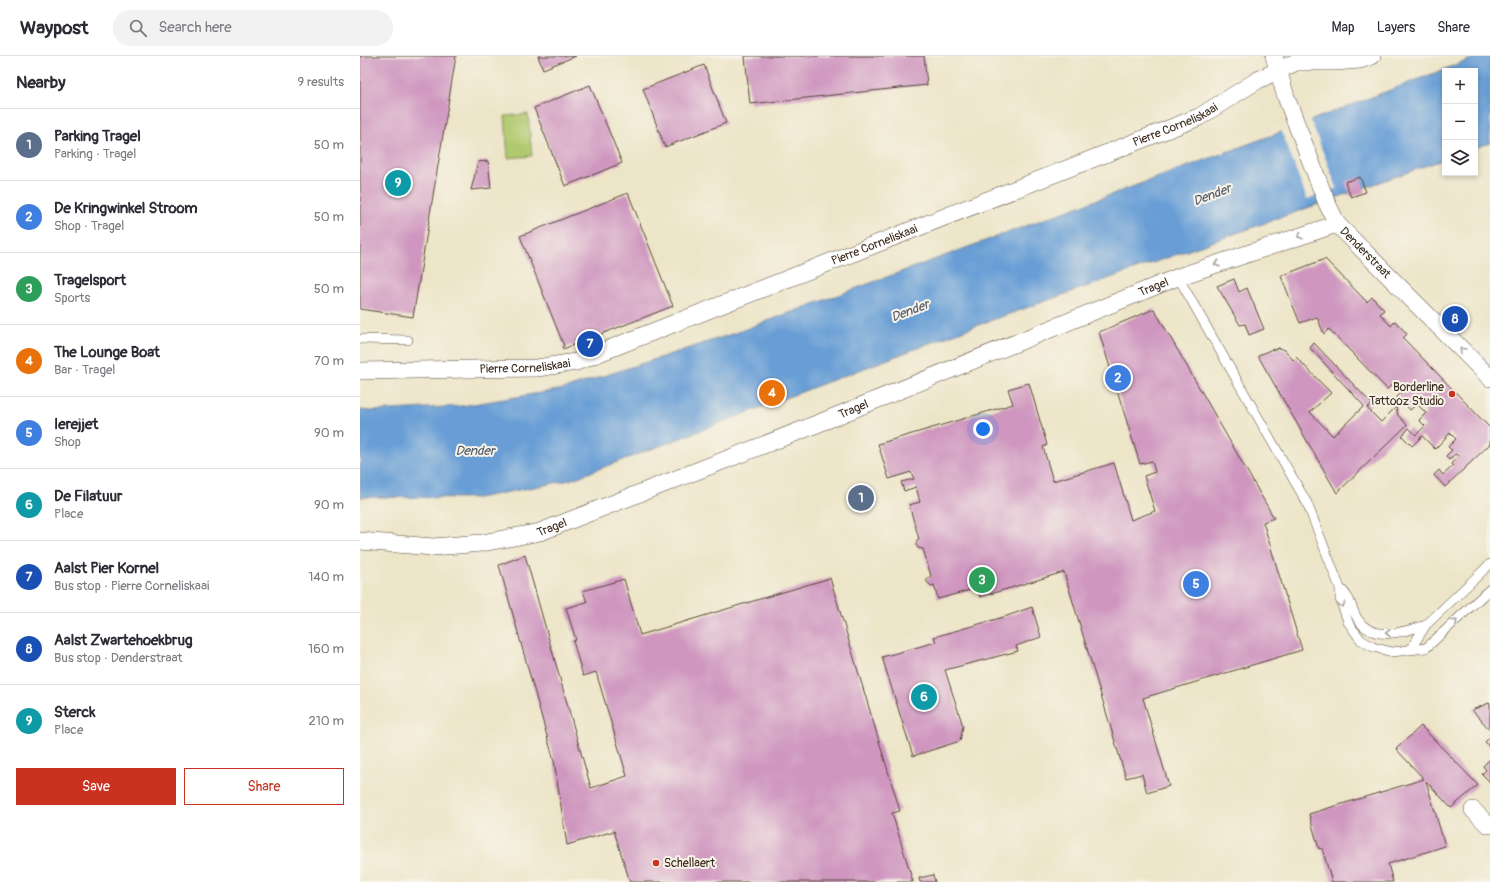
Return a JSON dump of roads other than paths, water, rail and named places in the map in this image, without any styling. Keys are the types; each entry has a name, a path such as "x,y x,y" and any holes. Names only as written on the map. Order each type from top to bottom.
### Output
{"street":[{"name":"Pierre Corneliskaai","path":"360,371 537,368 576,362 1199,117 1258,80 1276,63 1360,60 1372,56"},
{"name":"Denderstraat","path":"1276,63 1286,97 1326,201 1337,224 1490,378"},
{"name":"Tragel","path":"360,541 433,547 482,543 540,532 802,430 1178,277 1337,224"},
{"path":"1473,810 1487,824 1490,825"}],"lane":[{"path":"1178,277 1307,503 1340,588 1340,598 1348,622 1361,640 1380,650 1392,652 1426,648 1490,589"},
{"path":"360,339 408,340"},
{"path":"1410,650 1426,625 1490,564"},
{"path":"1340,588 1348,595 1359,620 1371,630 1398,634 1426,625"}],"water":[{"name":"Dender","path":"1479,56 1490,56 1490,143 1478,147 1478,68 1448,68"},
{"name":"Dender","path":"1442,70 1442,160 970,328 570,480 478,498 360,497 360,410 372,411 462,406 564,389 732,334 1270,136"}],"place":[{"name":"Sterck","path":"398,183"},
{"name":"Aalst Zwartehoekbrug","path":"1455,319"},
{"name":"Aalst Pier Kornel","path":"590,344"},
{"name":"De Kringwinkel Stroom","path":"1118,378"},
{"name":"The Lounge Boat","path":"772,393"},
{"name":"Borderline Tattooz Studio","path":"1452,394"},
{"name":"Parking Tragel","path":"861,498"},
{"name":"Tragelsport","path":"982,580"},
{"name":"Ierejjet","path":"1196,584"},
{"name":"De Filatuur","path":"924,697"},
{"name":"Schellaert","path":"656,863"}]}
